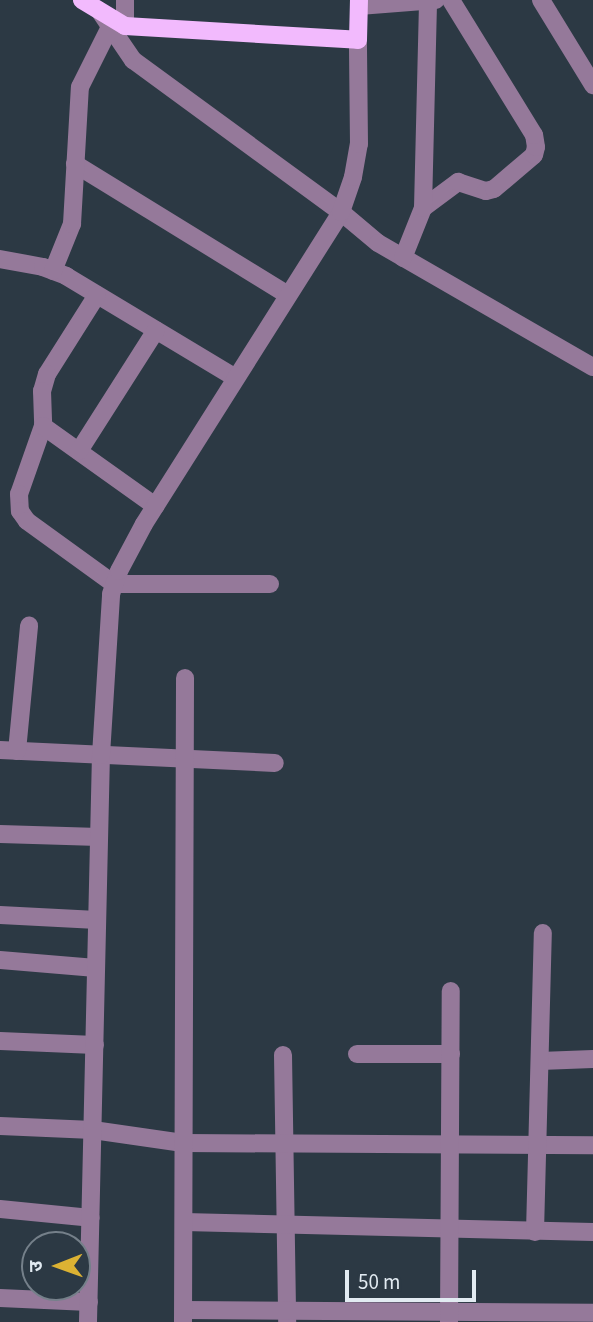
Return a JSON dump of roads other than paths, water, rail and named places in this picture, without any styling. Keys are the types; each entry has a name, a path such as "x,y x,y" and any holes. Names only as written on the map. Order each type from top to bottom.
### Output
{"main road":[{"path":"82,0 112,22 358,40 359,3"}],"street":[{"path":"52,271 72,224 80,87 125,0"},
{"path":"423,208 458,182 486,191 494,190 534,155 536,147 534,135 451,0"},
{"path":"541,0 593,85"},
{"path":"359,3 432,1 423,208 403,258"},
{"path":"112,22 133,60 341,212 377,243 593,367"},
{"path":"88,1322 101,755 114,584 155,506 341,212 353,177 359,144 358,40"},
{"path":"75,164 288,295"},
{"path":"0,259 52,271 236,378"},
{"path":"97,295 47,374 42,391 43,426 19,494 20,511 27,521 114,584 270,584"},
{"path":"79,451 156,330"},
{"path":"43,426 155,506"},
{"path":"29,626 8,751 275,763"},
{"path":"185,678 182,759 184,1316 449,1318 593,1313"},
{"path":"0,834 99,837"},
{"path":"0,915 97,920"},
{"path":"535,1233 543,933"},
{"path":"0,960 96,968"},
{"path":"449,1318 451,991"},
{"path":"0,1041 94,1045"},
{"path":"356,1054 451,1054"},
{"path":"283,1055 286,1317"},
{"path":"540,1061 593,1059"},
{"path":"0,1126 93,1130 183,1143 593,1145"},
{"path":"0,1209 91,1219"},
{"path":"184,1222 535,1233 593,1232"},
{"path":"0,1298 89,1302"}]}
